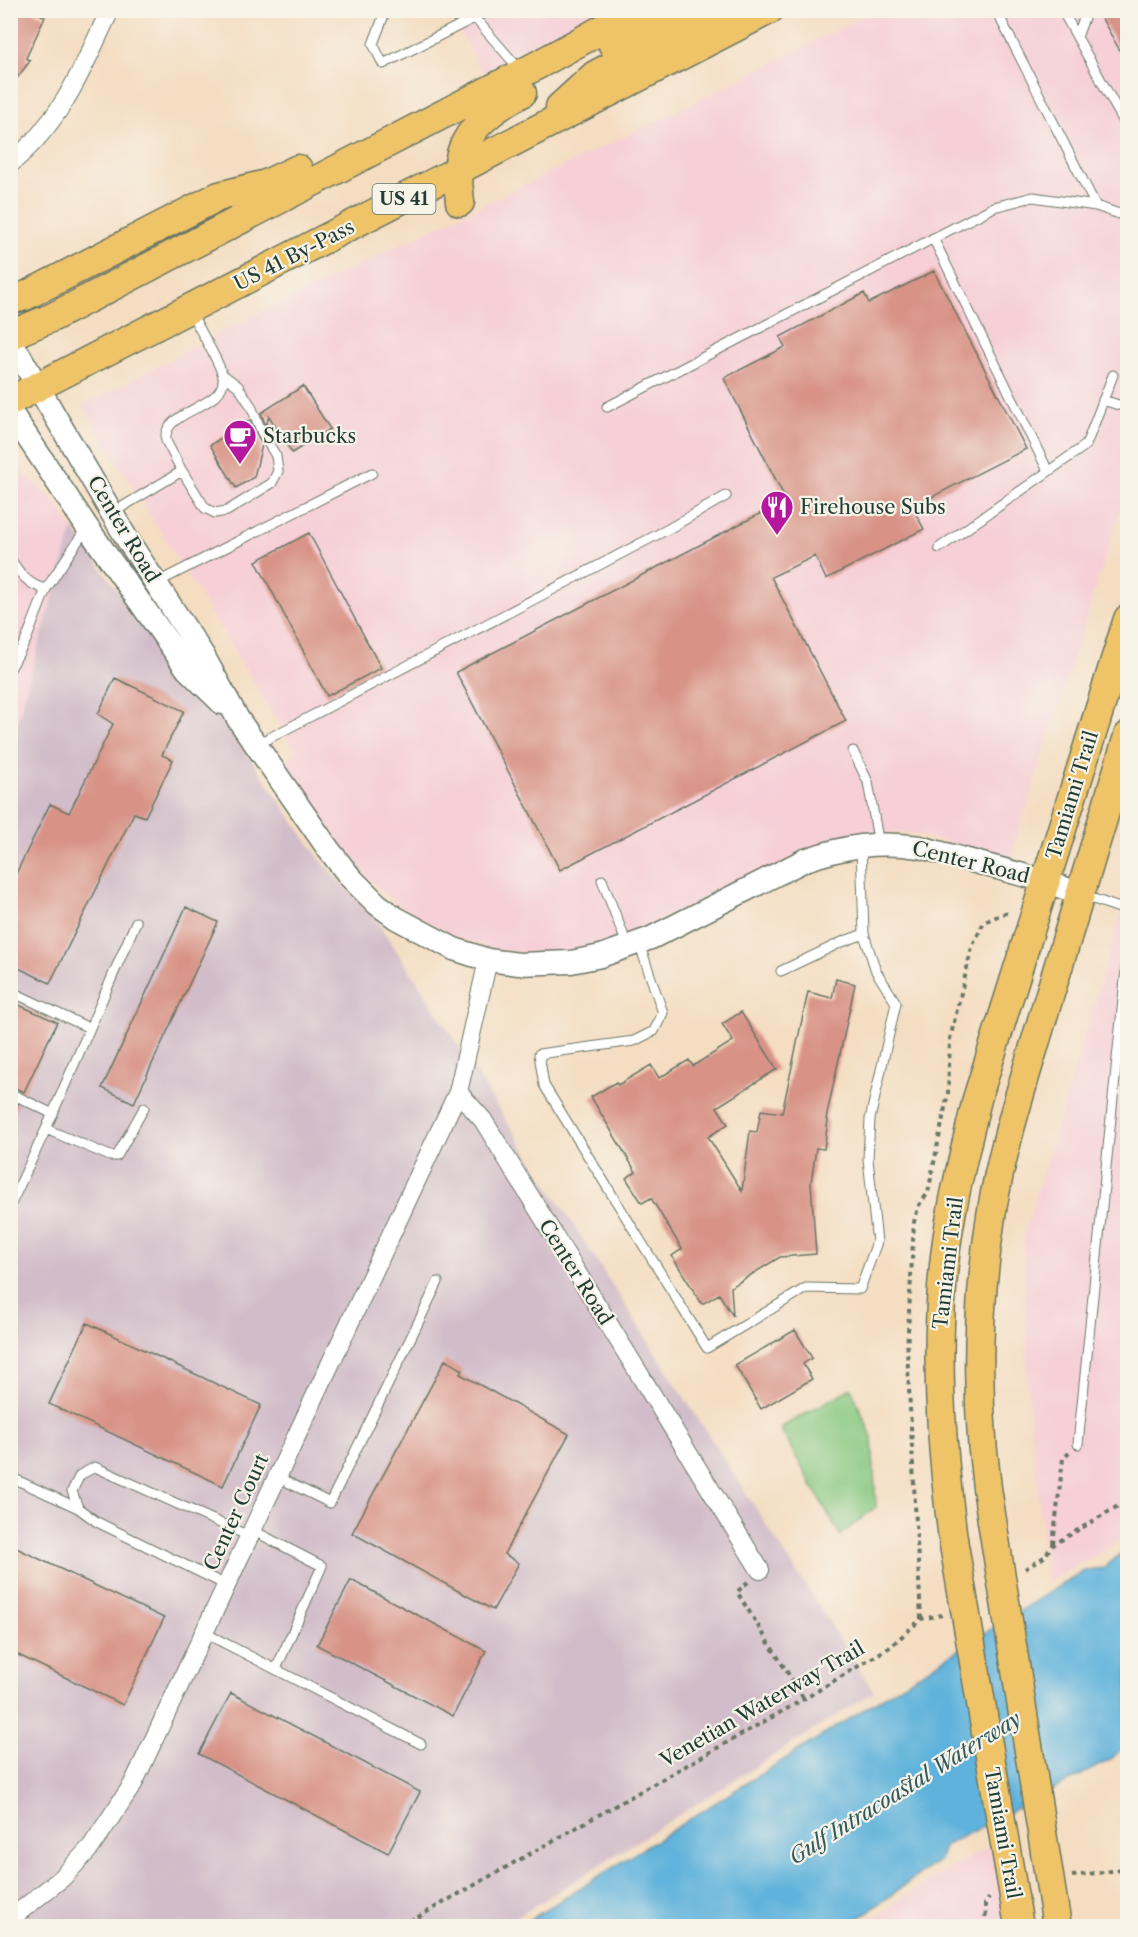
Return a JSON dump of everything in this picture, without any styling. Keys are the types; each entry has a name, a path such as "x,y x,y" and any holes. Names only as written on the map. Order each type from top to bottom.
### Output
{"main road":[{"path":"10,337 51,318 523,73 636,10"},
{"path":"460,202 457,171 467,140 483,117 503,103 653,24 674,10"},
{"path":"534,130 595,75 717,10"},
{"name":"US 41 By-Pass","path":"10,401 770,10"},
{"path":"10,298 25,296 219,196 266,184 424,105 523,73"},
{"name":"Tamiami Trail","path":"1019,1926 953,1539 941,1441 940,1306 945,1253 958,1178 977,1099 1128,619"},
{"name":"Tamiami Trail","path":"1057,1926 982,1449 978,1374 980,1324 991,1215 1014,1113 1128,736"}],"street":[{"path":"10,164 27,150 52,121 74,87 110,10"},
{"name":"Center Road","path":"10,337 112,513 203,655 238,719 329,850 351,878 377,904 396,918 454,950 488,960 519,964 571,962 601,956 634,945 805,860 832,851 870,845 920,847 1045,881 1080,894"},
{"name":"Center Road","path":"10,411 87,527 187,669 238,719"},
{"path":"458,1092 488,960"},
{"name":"Center Road","path":"458,1092 483,1120 760,1570"},
{"name":"Center Court","path":"10,1919 62,1878 101,1835 133,1784 458,1092"}],"lane":[{"path":"386,10 373,44 383,64 472,14 490,10"},
{"path":"996,10 1096,206"},
{"path":"1062,10 1128,129"},
{"path":"1077,37 1087,10"},
{"path":"472,14 523,73"},
{"path":"607,407 994,207 1033,197 1096,206 1128,217"},
{"path":"933,238 1048,471"},
{"path":"189,309 223,375 238,386 251,406 262,433 278,460 277,477 268,487 219,514 205,508 166,441 166,430 172,423 218,394 222,388 223,375"},
{"path":"939,548 1086,445 1113,375"},
{"path":"1103,400 1128,408"},
{"path":"112,513 182,471"},
{"path":"156,583 372,473"},
{"path":"256,744 670,528 726,496"},
{"path":"11,669 26,640 46,589 87,527"},
{"path":"10,558 18,572 36,587 46,589"},
{"path":"602,880 634,945 663,1014 654,1031 634,1041 539,1054 544,1085 707,1348 806,1288 860,1289 878,1242 868,1159 870,1119 896,1003 876,970 864,934 870,845 867,782 853,751"},
{"path":"1080,894 1128,911"},
{"path":"10,1206 53,1114 135,922"},
{"path":"782,971 864,934"},
{"path":"1078,1443 1128,950"},
{"path":"10,991 89,1028"},
{"path":"10,1093 53,1114"},
{"path":"46,1129 110,1156 117,1156 144,1108"},
{"path":"277,1477 330,1503 438,1282"},
{"path":"78,1508 72,1491 81,1475 95,1467 322,1566 276,1669"},
{"path":"10,1477 78,1508 97,1522 226,1585"},
{"path":"203,1632 421,1744"}],"path":[{"path":"1053,1545 1063,1459 1078,1443"},
{"path":"1015,1574 1044,1557 1053,1545 1128,1500"},
{"path":"760,1570 737,1592 804,1699"},
{"name":"Venetian Waterway Trail","path":"402,1926 804,1699 890,1647 921,1619 941,1616 950,1611"}],"shaded area":[{"path":"449,11 614,11 519,63 484,74"},
{"path":"874,11 1127,11 1127,489 1010,859 923,836 902,833 860,834 829,841 647,928 599,946 570,952 521,953 492,949 459,939 404,909 386,896 361,871 339,843 282,761 297,753 83,406 240,322 661,119"},
{"path":"11,465 16,466 57,504 73,528 11,746"},
{"path":"73,528 177,675 228,726 319,858 343,886 373,915 874,1692 503,1926 11,1926 10,746"},
{"path":"1127,895 1127,1536 1087,1561 1078,1563 1048,1583 1028,1398 1023,1238"},
{"path":"993,1844 1006,1926 864,1926 905,1896"}],"green space":[{"path":"851,1388 872,1437 876,1507 840,1535 780,1428"}],"water":[{"name":"Gulf Intracoastal Waterway","path":"1127,1548 1127,1744 1110,1760 944,1846 940,1860 847,1926 520,1926 1083,1571 1104,1568"}],"building":[{"path":"10,10 32,10 45,17 26,58 30,61 10,92"},
{"path":"1097,10 1128,10 1128,65"},
{"path":"934,271 1026,449 912,507 924,529 826,579 815,556 771,577 846,721 560,870 456,672 786,500 724,378 785,347 780,337 864,293 869,303"},
{"path":"303,386 330,429 292,453 269,416 266,426 261,413"},
{"name":"Starbucks","path":"250,420 262,445 254,477 236,488 210,445"},
{"path":"309,533 381,668 327,696 256,561"},
{"path":"115,678 184,711 162,755 173,760 145,817 134,813 50,983 10,964 10,886 50,804 69,813 113,724 98,714"},
{"path":"186,907 218,922 134,1103 102,1088"},
{"path":"836,979 855,984 826,1119 828,1120 824,1149 816,1148 811,1183 816,1254 780,1257 731,1287 733,1316 719,1294 702,1304 672,1256 682,1249 651,1198 642,1203 626,1178 636,1172 591,1097 616,1082 618,1085 651,1065 659,1078 689,1060 693,1066 733,1041 722,1024 741,1012 777,1069 717,1107 728,1124 708,1137 742,1191 750,1131 757,1132 761,1110 782,1113 808,992 832,998"},
{"path":"10,1001 57,1022 24,1092 10,1086"},
{"path":"10,1101 18,1104 10,1121"},
{"path":"87,1323 261,1405 223,1486 49,1404"},
{"path":"795,1330 812,1358 803,1364 812,1379 761,1409 735,1365"},
{"path":"445,1360 463,1370 460,1374 569,1434 504,1554 519,1563 493,1610 352,1533"},
{"path":"10,1545 164,1618 123,1705 10,1651"},
{"path":"351,1580 486,1651 453,1716 317,1645"},
{"path":"231,1693 420,1792 388,1853 199,1754"}],"place":[{"name":"Starbucks","path":"240,465"},
{"name":"Firehouse Subs","path":"777,536"}]}
